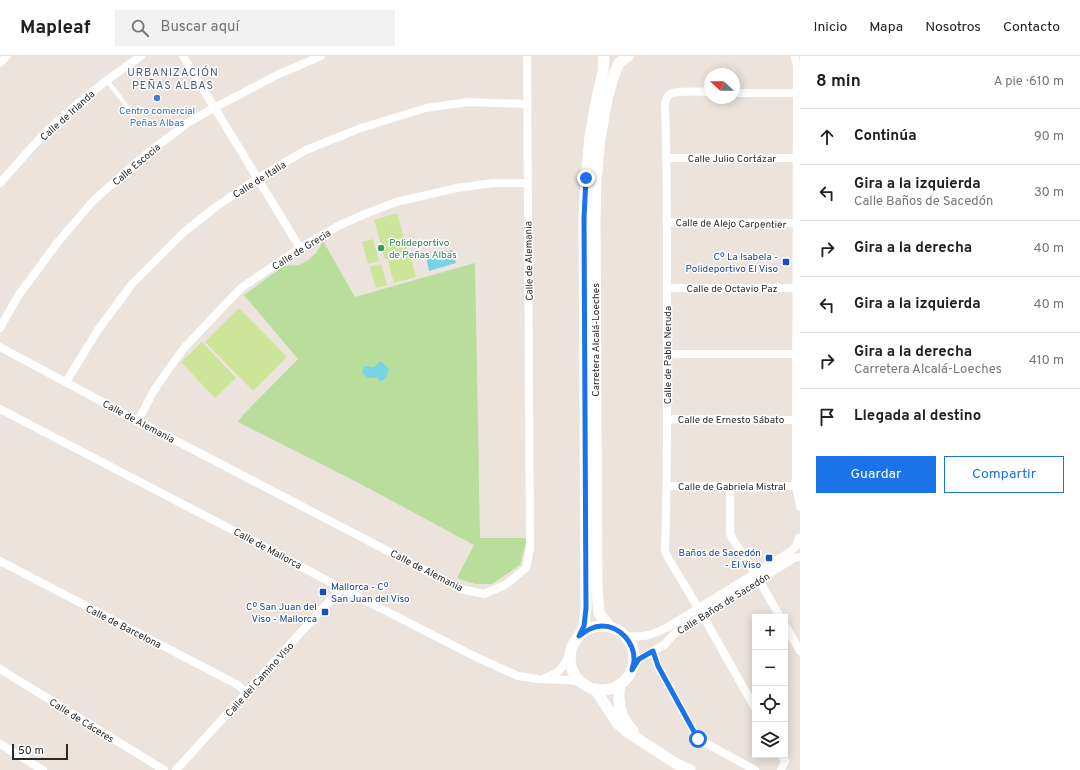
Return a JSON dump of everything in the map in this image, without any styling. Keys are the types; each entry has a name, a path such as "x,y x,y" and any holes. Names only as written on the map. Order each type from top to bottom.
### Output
{"main road":[{"name":"Carretera Alcalá-Loeches","path":"579,636 584,626 586,608 584,218 590,137 597,98 604,72 604,56"},
{"name":"Carretera Alcalá-Loeches","path":"610,627 599,613 597,588 596,179 600,139 607,99 619,63 628,56"},
{"path":"594,627 610,627 625,636 630,644 634,661 632,670 627,678 620,684 604,690 595,689 581,682 574,673 571,663 571,652 579,636 586,631 594,627"},
{"path":"620,684 618,694 620,707 624,717 631,729 645,742"},
{"path":"595,689 618,724 629,733 645,742 675,763 690,770"}],"street":[{"path":"0,63 7,56"},
{"name":"Calle de Irlanda","path":"0,183 45,133 78,103 106,80 141,56"},
{"path":"183,56 300,248"},
{"name":"Calle Escocia","path":"0,328 18,296 58,242 93,201 151,151 189,122 214,107 279,74 322,56"},
{"name":"Calle de Alemania","path":"0,347 138,421 461,589 484,594 505,586 526,568 530,550 526,56"},
{"path":"795,56 797,67 796,486 800,506"},
{"name":"Calle de Pablo Neruda","path":"704,92 675,92 670,94 665,103 667,158 668,354 665,550 667,556 752,703"},
{"path":"740,93 796,93"},
{"name":"Calle de Italia","path":"66,382 98,330 132,284 184,232 217,206 258,178 306,150 361,128 426,108 468,102 527,104"},
{"name":"Calle Julio Cortázar","path":"667,158 796,158"},
{"name":"Calle de Grecia","path":"138,421 153,392 184,348 241,288 300,248 340,225 396,202 457,188 493,184 528,183"},
{"name":"Calle de Alejo Carpentier","path":"667,222 796,223"},
{"name":"Calle de Octavio Paz","path":"667,288 796,288"},
{"path":"668,354 796,354"},
{"name":"Calle de Mallorca","path":"0,409 244,536 340,588 474,656 518,676 581,682"},
{"name":"Calle de Ernesto Sábato","path":"667,419 796,420"},
{"name":"Calle de Gabriela Mistral","path":"667,486 796,486"},
{"path":"730,486 730,533 778,614"},
{"name":"Calle Baños de Sacedón","path":"632,670 639,659 664,645 674,634 703,616 790,552 796,546 800,538"},
{"name":"Calle Baños de Sacedón","path":"625,636 635,637 652,635 698,608 800,556"},
{"name":"Calle de Barcelona","path":"0,561 238,684 246,693"},
{"name":"Calle del Camino Viso","path":"176,770 340,588"},
{"path":"788,630 800,651"},
{"path":"653,651 658,666 698,739 755,770"},
{"name":"Calle de Mallorca","path":"538,679 552,676 562,669 571,652"},
{"name":"Calle de Cáceres","path":"0,669 164,770"},
{"path":"0,744 42,770"},
{"path":"781,770 785,761 784,758"}],"lane":[{"path":"106,80 128,108"}],"green space":[{"path":"397,213 408,252 385,259 374,220"},
{"path":"373,239 379,261 368,264 362,242"},
{"path":"323,241 355,297 475,263 480,538 527,538 520,565 492,584 475,584 457,578 474,545 355,481 238,422 243,415 298,359 244,295 284,266 299,265 307,261 316,253"},
{"path":"410,255 416,277 394,283 388,261"},
{"path":"381,264 387,285 376,288 370,267"},
{"path":"239,308 287,357 253,391 205,342"},
{"path":"202,342 236,378 215,398 181,362"}],"water":[{"path":"452,250 456,263 429,271 426,257"},
{"path":"379,362 382,362 389,369 386,377 382,381 376,377 367,377 362,373 364,366 374,367"}],"place":[{"name":"Centro comercial Peñas Albas","path":"157,98"},
{"name":"Polideportivo de Peñas Albas","path":"381,248"},
{"name":"Cº La Isabela - Polideportivo El Viso","path":"786,262"},
{"name":"Baños de Sacedón - El Viso","path":"769,558"},
{"name":"Mallorca - Cº San Juan del Viso","path":"323,592"},
{"name":"Cº San Juan del Viso - Mallorca","path":"325,612"}],"district":[{"name":"URBANIZACIÓN PEÑAS ALBAS","path":"173,78"}],"route":[{"path":"586,178 584,218 586,608 584,626 579,636 594,627 610,627 618,631 625,636 633,652 634,661 632,670 639,659 653,651 658,666 698,739"}]}
